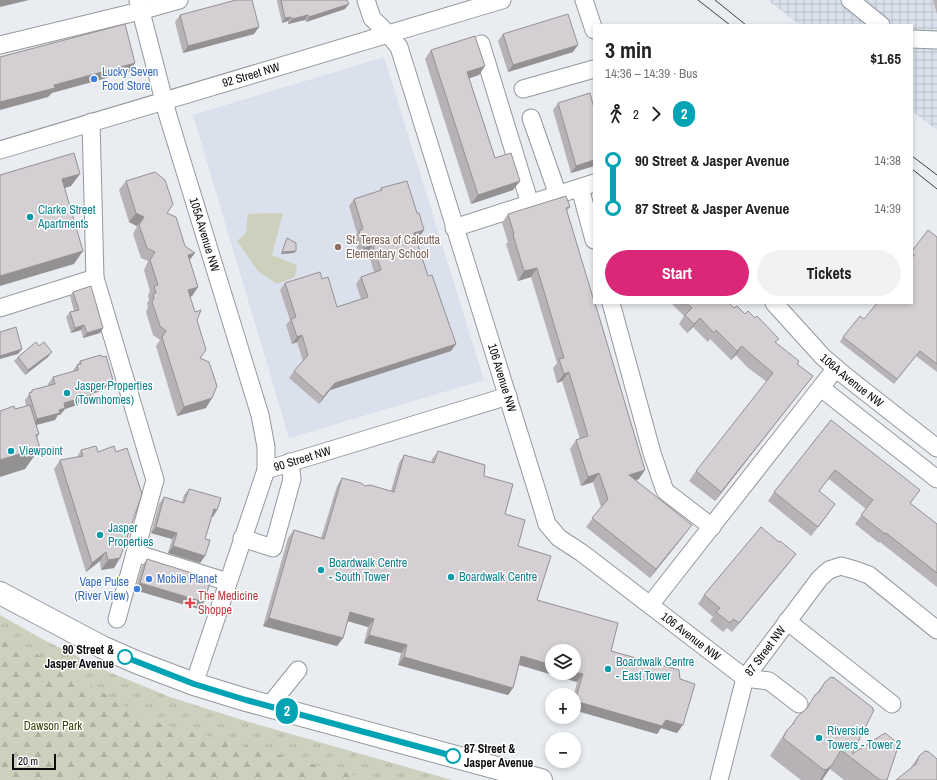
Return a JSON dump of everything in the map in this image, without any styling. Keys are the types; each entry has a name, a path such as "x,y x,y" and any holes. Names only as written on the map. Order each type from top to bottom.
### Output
{"main road":[{"path":"0,593 102,647 136,662 194,684 268,706 541,780"}],"street":[{"path":"0,45 139,5 179,0"},
{"name":"106 Avenue NW","path":"366,0 372,18 399,47 547,524 560,538 582,553 745,678"},
{"name":"92 Street NW","path":"0,150 502,0"},
{"path":"584,0 593,27"},
{"path":"850,0 880,24"},
{"name":"105A Avenue NW","path":"139,5 164,101 260,415 266,447 266,470"},
{"path":"913,40 937,40"},
{"path":"481,44 530,204"},
{"path":"523,89 593,69"},
{"path":"531,118 558,195"},
{"path":"91,122 95,278 155,480 117,619"},
{"path":"454,228 587,186 593,232"},
{"path":"0,308 95,278"},
{"path":"611,304 652,453 665,491 712,527"},
{"name":"106A Avenue NW","path":"775,304 823,357 937,448"},
{"path":"650,606 836,368"},
{"path":"821,388 937,479"},
{"name":"90 Street NW","path":"194,684 266,470 508,396"},
{"path":"242,538 273,548 292,479 290,462"},
{"path":"135,553 228,582"},
{"name":"87 Street NW","path":"719,780 745,678 820,578 829,570 841,566 869,575 937,630"},
{"path":"787,621 892,704"},
{"path":"268,706 298,670"},
{"path":"745,678 769,681 799,704"}],"shaded area":[{"path":"769,0 937,0 937,130 913,112 913,24 799,24"},
{"name":"St. Teresa of Calcutta Elementary School","path":"384,57 484,380 289,438 193,115"}],"green space":[{"path":"283,213 272,255 297,265 295,277 277,284 258,271 237,241 246,233 248,214"},
{"path":"0,615 44,640 109,672 170,697 242,720 452,780 286,780 0,663"},
{"name":"Dawson Park","path":"0,633 151,721 374,780 0,780"}],"building":[{"path":"236,0 252,0 259,27 188,46 180,15"},
{"path":"281,0 347,0 349,4 309,17 308,15 292,19 291,17 285,18"},
{"path":"568,14 578,45 513,65 503,34"},
{"path":"125,24 135,63 54,85 55,88 0,102 0,57"},
{"path":"475,36 485,66 467,72 495,158 511,153 520,181 478,195 431,50"},
{"path":"590,93 593,104 593,160 576,166 558,103"},
{"name":"Clarke Street Apartments","path":"74,153 80,174 62,179 83,251 0,276 0,175"},
{"path":"155,172 165,180 173,204 167,213 176,217 185,246 195,253 188,255 198,287 188,290 195,312 201,310 197,320 206,350 200,358 209,362 217,386 212,398 184,407 162,337 166,331 160,326 152,302 154,298 153,294 156,293 154,286 158,285 150,260 155,252 147,248 139,225 144,217 136,213 126,181"},
{"path":"407,181 424,230 414,233 428,276 432,275 456,344 335,383 323,397 294,371 308,355 302,335 297,337 291,319 296,317 285,283 320,272 322,279 328,277 337,307 368,297 361,277 381,270 373,245 364,248 359,231 363,229 354,199 382,190 381,188"},
{"path":"566,196 570,207 566,208 593,298 593,304 595,304 645,470 629,475 692,525 656,569 592,518 608,499 599,473 588,477 576,440 588,436 569,372 564,374 559,359 564,358 537,268 524,271 508,214"},
{"path":"928,230 937,237 937,364 920,351 897,379 843,337 860,316 864,319 876,304 913,304 913,250"},
{"path":"287,238 296,243 296,251 282,252"},
{"path":"91,286 103,328 87,333 84,325 75,328 70,312 79,310 73,292"},
{"path":"687,304 730,304 734,308 737,306 745,314 748,311 755,318 757,316 779,339 775,342 799,361 797,364 813,376 721,492 696,471 773,373 742,346 737,351 716,330 714,333 700,318 694,324 685,315 692,308"},
{"path":"16,327 22,349 0,356 0,332"},
{"path":"36,342 39,346 44,342 52,352 28,370 18,357"},
{"name":"Jasper Properties (Townhomes)","path":"101,355 102,357 106,356 113,380 108,381 109,383 90,389 91,395 64,403 65,408 59,410 60,413 37,419 29,393 32,392 32,390 55,384 53,377 78,370 77,365 81,364 80,361"},
{"path":"30,405 39,434 36,435 40,448 0,460 0,411 14,406 15,409"},
{"path":"831,420 920,490 910,503 937,524 937,573 861,515 873,500 835,470 819,491 835,504 818,527 774,492"},
{"name":"Jasper Properties","path":"96,446 98,452 114,446 116,452 127,448 142,494 120,558 108,560 106,552 92,563 60,460 83,456 81,450"},
{"path":"438,451 485,465 484,476 513,484 505,514 525,520 518,546 551,556 537,600 618,623 611,651 679,670 680,679 695,684 683,725 666,720 662,726 581,703 581,688 579,688 583,674 581,674 581,644 545,644 545,663 521,656 513,688 404,657 407,645 369,635 374,619 350,612 343,638 269,618 294,530 324,539 342,478 361,483 365,486 370,485 394,492 404,455 434,463"},
{"path":"189,489 221,498 217,510 214,509 205,539 210,540 205,556 173,546 177,533 156,527 164,497 184,503"},
{"path":"761,527 796,554 739,623 733,619 730,623 716,612 720,608 704,595"},
{"path":"147,559 211,579 204,602 140,583"},
{"path":"833,677 874,710 852,754 885,733 899,744 887,780 880,780 841,750 832,765 824,770 783,738 797,717 807,708 825,682"},
{"path":"925,751 929,752 937,759 937,780 896,780 916,764 919,756"}],"tram line":[{"path":"698,0 729,24"},
{"path":"715,0 745,24"},
{"path":"913,157 937,175"},
{"path":"913,170 937,189"}],"bus line":[{"name":"2","path":"125,657 194,684 246,700 453,756"}],"place":[{"name":"Lucky Seven Food Store","path":"94,79"},
{"name":"Clarke Street Apartments","path":"30,217"},
{"name":"St. Teresa of Calcutta Elementary School","path":"338,247"},
{"name":"Jasper Properties (Townhomes)","path":"67,393"},
{"name":"Viewpoint","path":"11,451"},
{"name":"Jasper Properties","path":"100,535"},
{"name":"Boardwalk Centre - South Tower","path":"321,570"},
{"name":"Boardwalk Centre","path":"451,577"},
{"name":"Mobile Planet","path":"149,579"},
{"name":"Vape Pulse (River View)","path":"137,589"},
{"name":"The Medicine Shoppe","path":"190,603"},
{"name":"90 Street & Jasper Avenue","path":"125,657"},
{"name":"Boardwalk Centre - East Tower","path":"608,669"},
{"name":"Riverside Towers - Tower 2","path":"819,738"},
{"name":"87 Street & Jasper Avenue","path":"453,756"}]}
